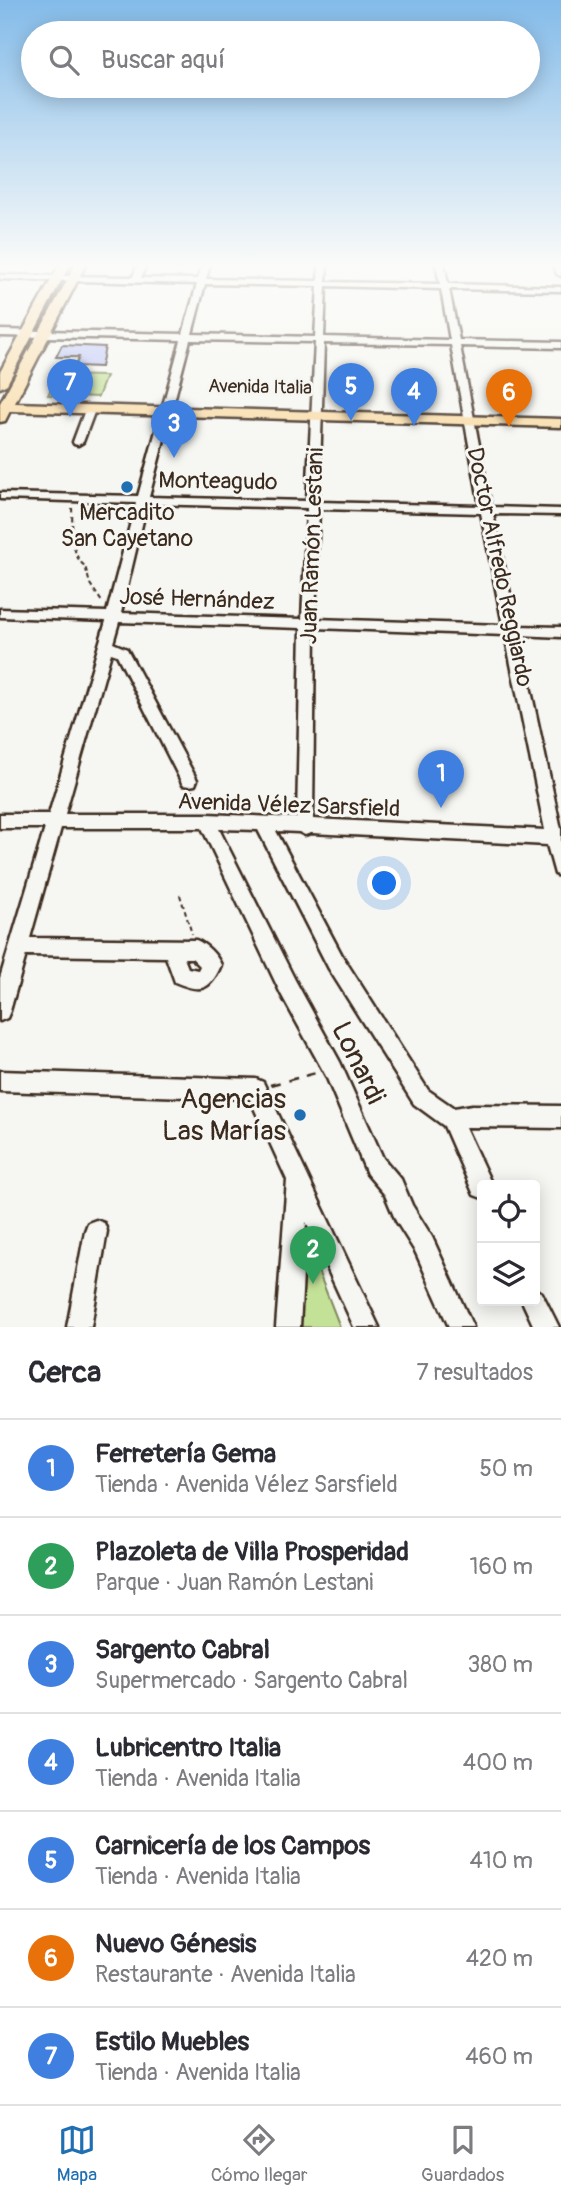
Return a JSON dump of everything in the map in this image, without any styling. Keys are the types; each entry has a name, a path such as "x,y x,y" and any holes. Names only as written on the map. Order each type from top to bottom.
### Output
{"main road":[{"path":"0,384 32,326"},
{"path":"3,407 48,326"},
{"name":"Avenida Italia","path":"3,407 90,410 168,408"},
{"name":"Avenida Italia","path":"3,407 168,408 468,416 561,414"},
{"name":"Avenida Italia","path":"468,416 561,423"}],"street":[{"path":"0,1011 58,819 106,645 111,611 190,326"},
{"name":"Juan Ramón Lestani","path":"305,828 309,623 322,326"},
{"name":"Doctor Alfredo Reggiardo","path":"452,326 486,510 558,838 561,869"},
{"path":"0,333 561,345"},
{"path":"78,442 90,410"},
{"name":"Monteagudo","path":"0,496 561,512"},
{"name":"José Hernández","path":"0,613 111,611 309,623 561,632"},
{"path":"106,645 122,652 189,780"},
{"name":"Avenida Vélez Sarsfield","path":"0,813 48,814 58,819"},
{"name":"Avenida Vélez Sarsfield","path":"0,821 207,821 265,827 558,838"},
{"name":"Lonardi","path":"207,821 283,976 333,1069 375,1166 393,1187 404,1213 424,1245 461,1327"},
{"path":"265,827 336,962 421,1097 451,1119 479,1180"},
{"path":"18,946 196,949 212,965 202,980 182,976 172,949"},
{"path":"0,1081 256,1089 368,1327"},
{"path":"451,1119 472,1115 561,1117"},
{"path":"288,1327 298,1180"},
{"path":"79,1327 96,1231"},
{"path":"536,1306 547,1327"}],"path":[{"path":"73,504 74,545 79,562 85,566 90,584 102,603 111,611"},
{"path":"189,780 207,821"},
{"path":"180,895 196,949"},
{"path":"256,1089 333,1069"}],"green space":[{"path":"57,375 106,376 98,397 48,395"},
{"path":"306,1240 340,1327 300,1327"}],"building":[{"path":"62,345 105,347 101,367 75,366 79,357 56,357"}],"place":[{"name":"Estilo Muebles","path":"70,417"},
{"name":"Carnicería de los Campos","path":"351,421"},
{"name":"Lubricentro Italia","path":"414,426"},
{"name":"Nuevo Génesis","path":"509,427"},
{"name":"Sargento Cabral","path":"174,458"},
{"name":"Mercadito San Cayetano","path":"127,487"},
{"name":"Ferretería Gema","path":"441,808"},
{"name":"Agencias Las Marías","path":"300,1115"},
{"name":"Plazoleta de Villa Prosperidad","path":"313,1284"}]}
